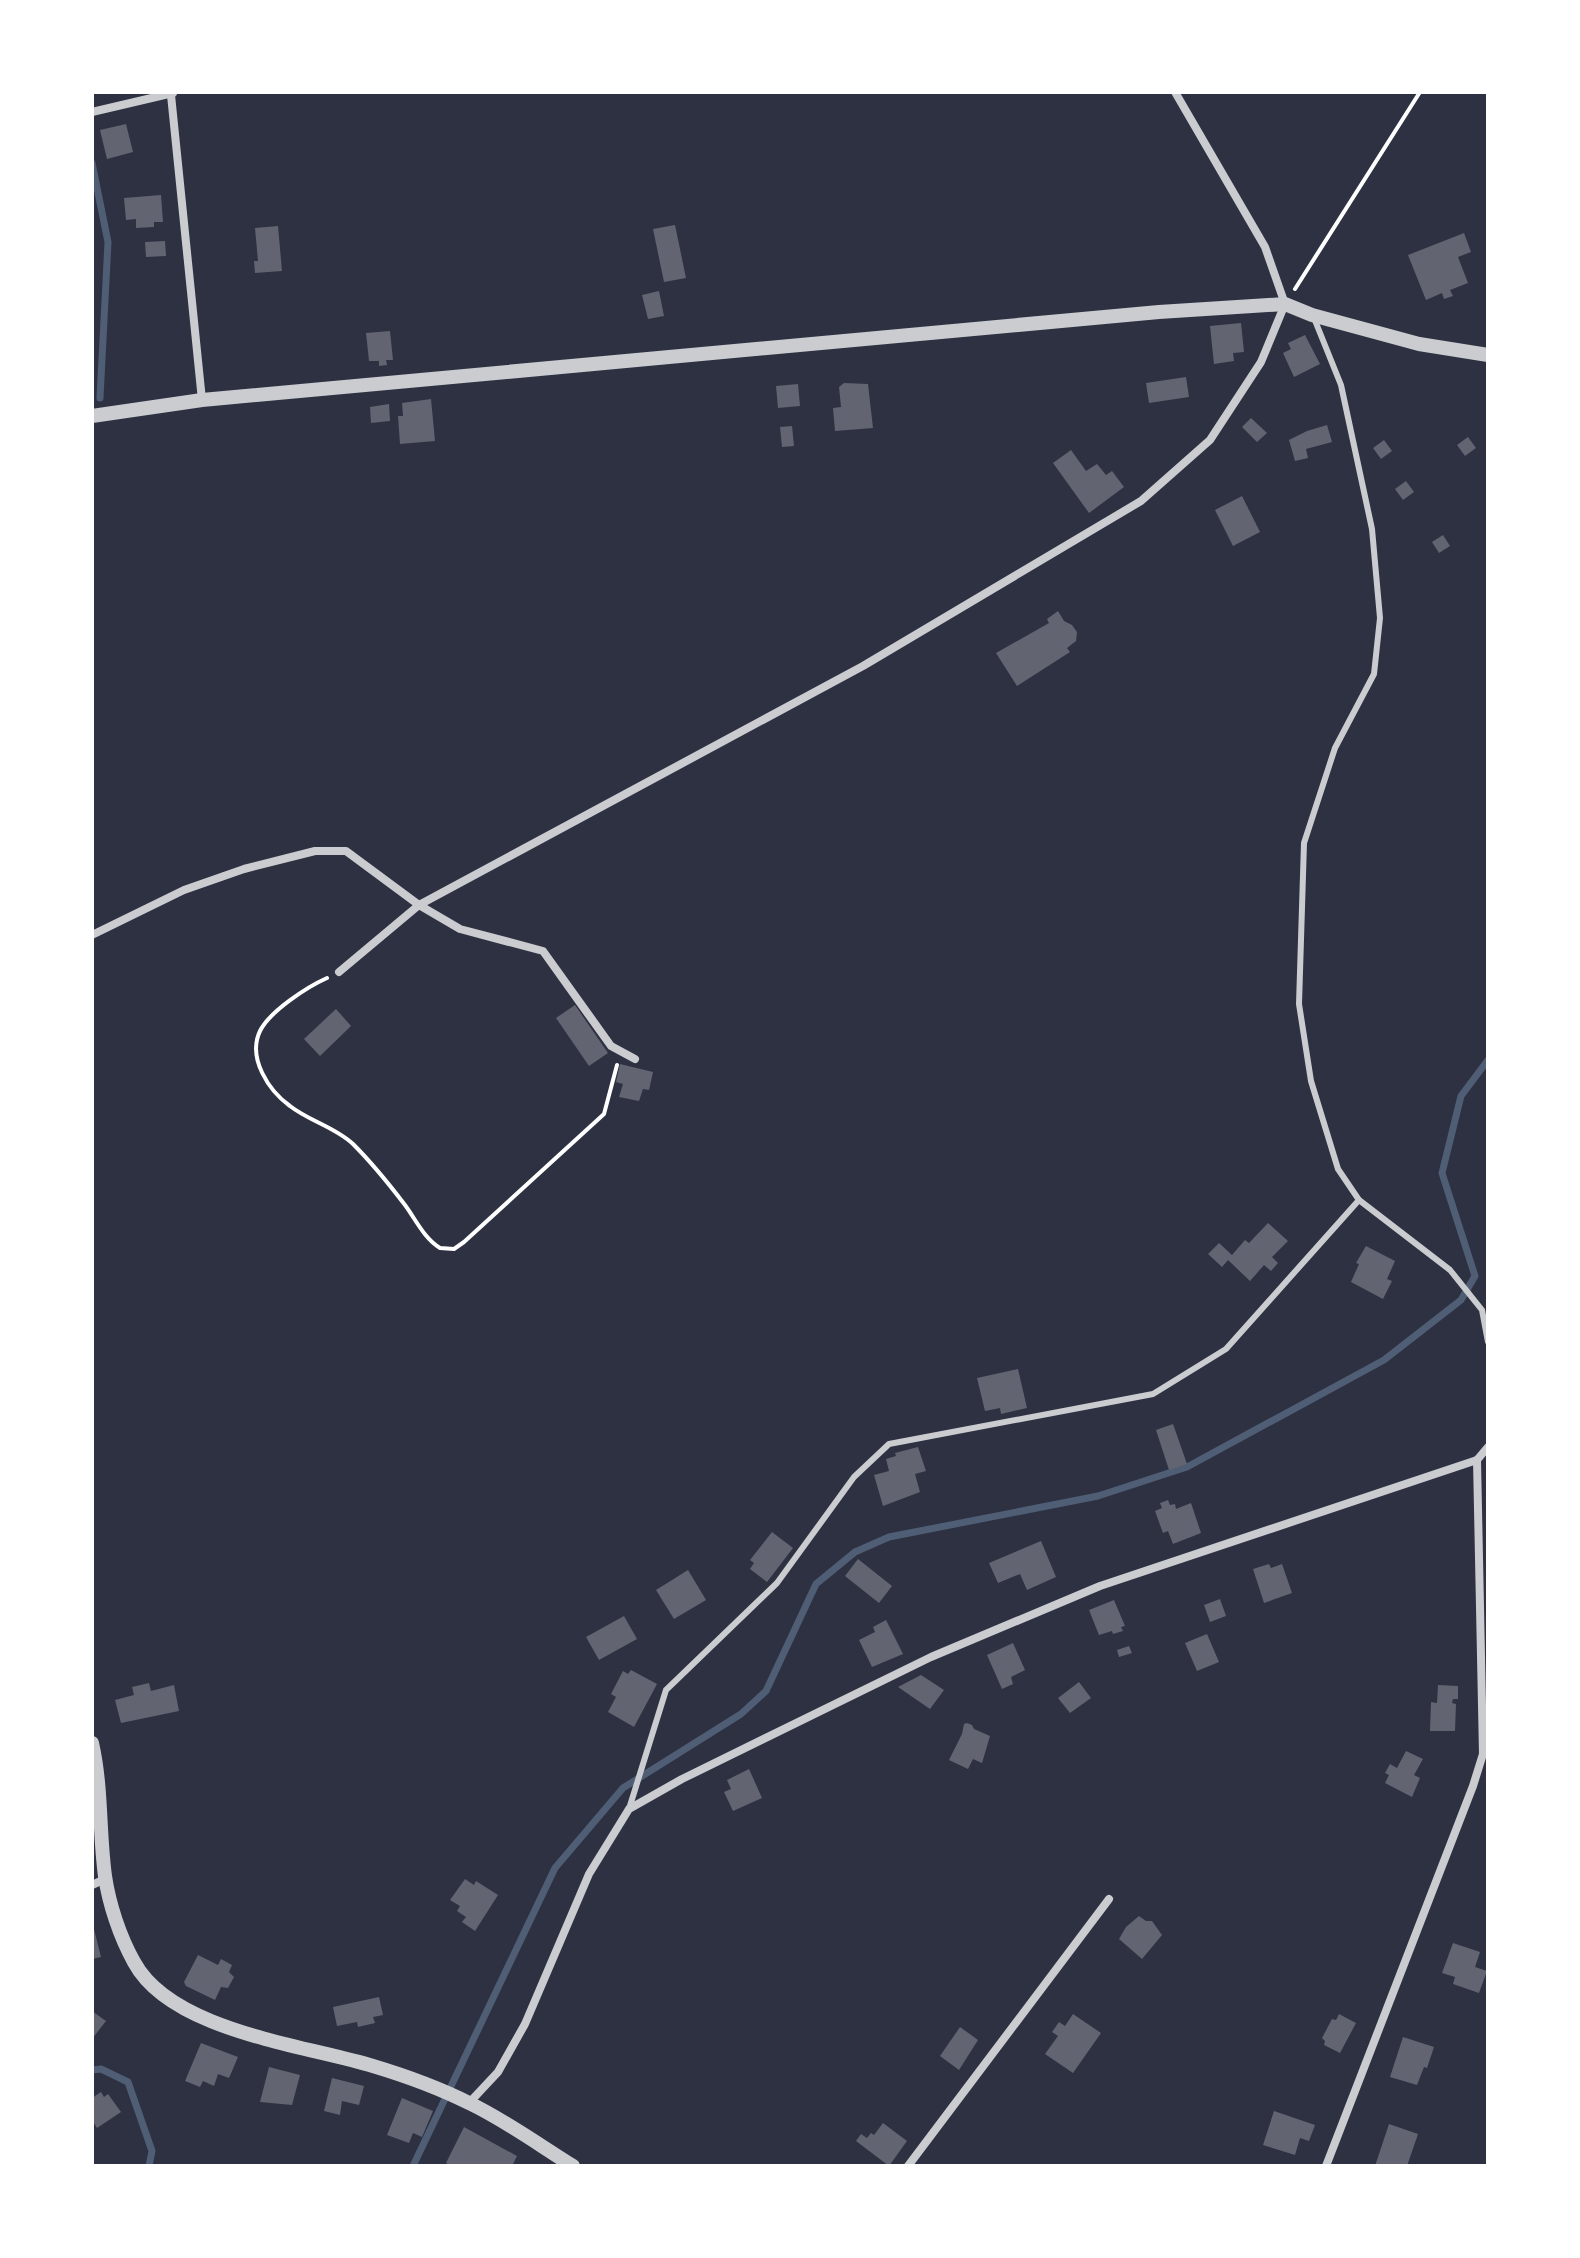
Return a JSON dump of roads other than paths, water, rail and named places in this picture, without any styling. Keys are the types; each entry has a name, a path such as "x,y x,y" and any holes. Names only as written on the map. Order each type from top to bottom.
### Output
{"street":[{"path":"339,972 419,905 863,666 1141,501 1210,440 1261,362 1285,304 1265,247 1175,92"},
{"path":"92,112 172,93 202,400"},
{"path":"92,416 202,400 1143,313 1285,304 1312,315 1419,344 1488,355"},
{"path":"92,935 184,890 244,869 315,851 346,851 419,905 460,929 543,951 611,1046 635,1059"},
{"path":"469,2103 498,2072 525,2024 589,1874 629,1809 682,1779 931,1657 1100,1586 1477,1460 1488,1447"},
{"path":"1326,2166 1483,1754 1477,1460"},
{"path":"92,1743 97,1765 99,1882 134,1964 148,1982 172,2002 251,2036 375,2066 469,2103 573,2166"},
{"path":"908,2166 1109,1899"}],"lane":[{"path":"1312,315 1341,385 1372,529 1380,618 1374,674 1335,748 1304,843 1299,1004 1311,1081 1338,1169 1359,1200 1450,1270 1482,1310 1488,1342"},
{"path":"629,1809 666,1690 777,1583 854,1477 889,1444 1153,1394 1226,1349 1359,1200"}],"waterway":[{"path":"92,163 108,242 100,398"},
{"path":"413,2166 555,1868 623,1788 741,1714 766,1691 816,1584 855,1552 889,1537 1098,1496 1187,1467 1384,1360 1461,1300 1475,1276 1442,1173 1461,1096 1488,1060"},
{"path":"92,2070 101,2069 128,2082 152,2151 149,2166"}]}
